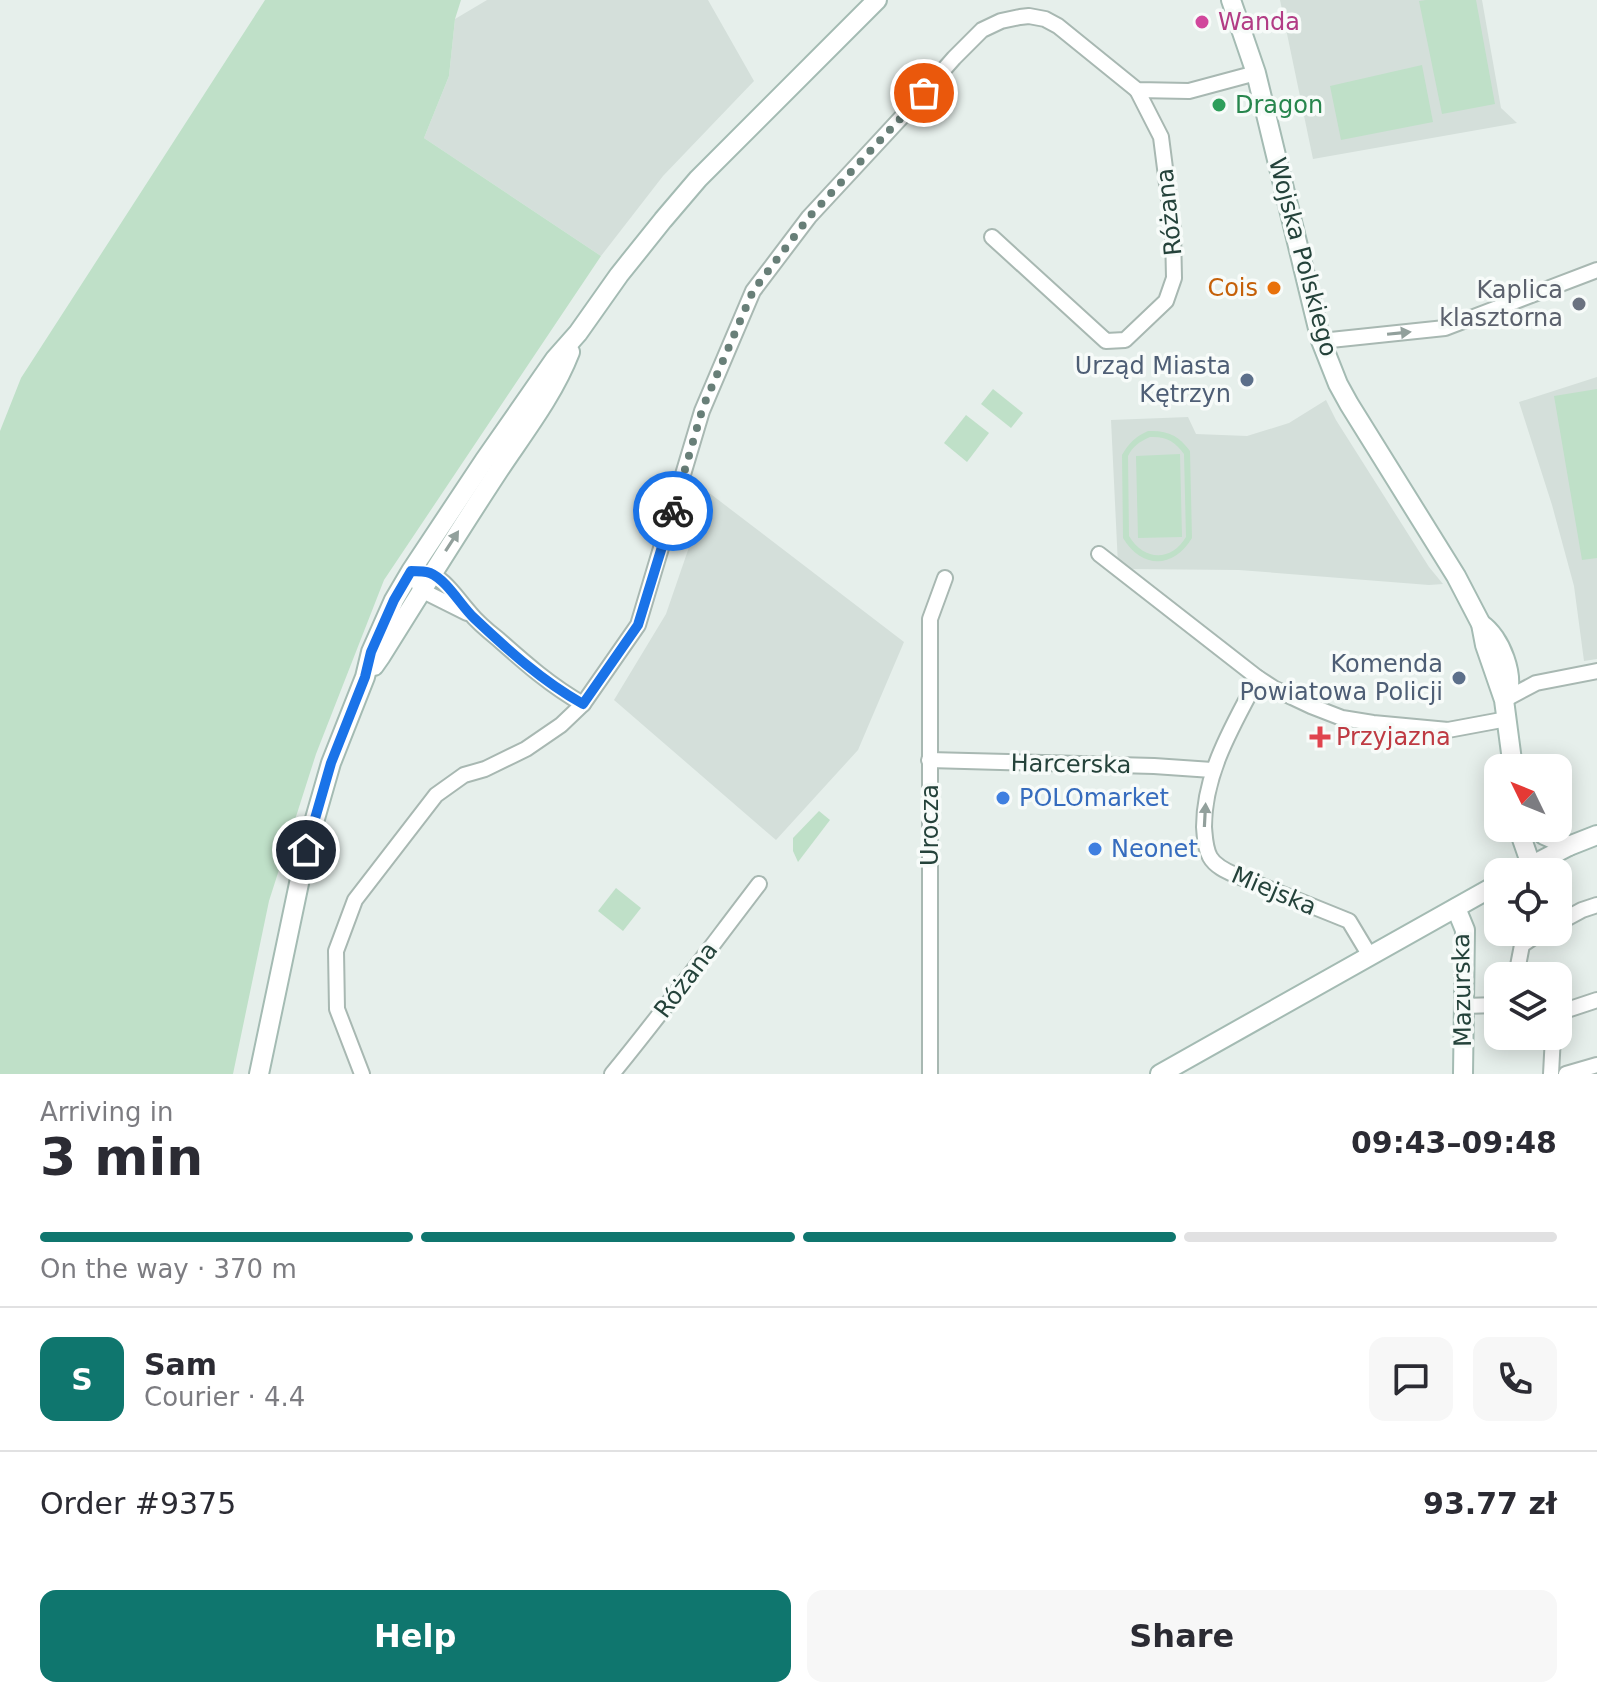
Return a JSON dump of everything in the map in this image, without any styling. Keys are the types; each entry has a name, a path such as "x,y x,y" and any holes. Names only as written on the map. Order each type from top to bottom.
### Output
{"street":[{"path":"259,1074 306,850 331,763 365,677 371,652 394,600 546,372 663,220 698,179 877,0"},
{"name":"Wojska Polskiego","path":"1231,0 1256,73 1321,341 1349,404 1456,576 1481,624 1506,710 1511,754"},
{"path":"362,1074 337,1009 336,951 355,900 436,795 464,775 485,769 543,739 583,704 638,625 702,411 753,291 809,217 954,58 982,30 1001,21 1029,16 1045,19 1058,26 1137,90 1189,91 1256,73"},
{"name":"Różana","path":"992,237 1106,341 1125,340 1166,301 1174,278 1173,231 1161,137 1137,90"},
{"path":"1321,341 1445,328 1597,270"},
{"path":"365,677 542,404 565,366 578,333"},
{"path":"1099,554 1258,678 1275,689 1342,718 1448,730 1506,710 1536,683 1597,671"},
{"path":"411,571 431,573 471,615 534,672 583,704"},
{"path":"411,571 421,590 471,615"},
{"name":"Urocza","path":"930,1074 930,619 945,578"},
{"name":"Wojska Polskiego","path":"1481,624 1499,643 1509,677 1506,710"},
{"path":"1505,664 1536,683"},
{"name":"Miejska","path":"1258,678 1212,770 1204,810 1205,842 1211,858 1235,875 1349,921 1370,956"},
{"name":"Harcerska","path":"929,760 1212,770"},
{"path":"1546,858 1597,835"},
{"path":"1560,842 1569,846"},
{"name":"Różana","path":"612,1074 759,884"},
{"path":"1160,1074 1484,892"},
{"path":"1572,915 1597,905"},
{"name":"Mazurska","path":"1456,908 1465,930 1463,1074"},
{"path":"1572,1008 1597,1000"},
{"path":"1464,1006 1484,1005"},
{"path":"1551,1074 1552,1050"},
{"path":"1566,1074 1597,1065"}],"shaded area":[{"path":"487,0 708,0 754,81 663,176 601,256 424,138 449,76 455,19"},
{"path":"1280,0 1482,0 1501,108 1517,123 1313,159"},
{"path":"1597,377 1597,659 1584,661 1574,586 1519,402"},
{"path":"1326,400 1429,567 1443,584 1239,570 1125,569 1118,565 1111,420 1188,417 1196,434 1247,436 1289,423"},
{"path":"708,492 904,642 858,750 776,840 614,700 666,614"}],"green space":[{"path":"265,0 461,0 455,19 449,76 424,138 601,256 384,580 316,754 269,901 233,1074 0,1074 0,431 21,378"},
{"path":"1476,0 1495,104 1442,114 1419,1"},
{"path":"1422,65 1433,122 1341,140 1330,86"},
{"path":"993,389 1023,413 1011,428 981,404"},
{"path":"1597,389 1597,558 1582,560 1554,396"},
{"path":"966,415 989,433 967,462 944,443"},
{"path":"1148,431 1167,433 1182,441 1190,451 1192,538 1167,560 1148,560 1123,538 1122,455 1133,441","holes":["1155,437 1169,440 1184,454 1186,537 1173,551 1158,555 1142,550 1129,536 1128,456 1140,443"]},
{"path":"1180,454 1182,537 1138,538 1136,456"},
{"path":"819,811 830,820 798,862 793,851 793,838"},
{"path":"616,888 641,908 623,931 598,911"}],"way so far":[{"path":"673,511 703,407 753,291 809,217 924,93"}],"place":[{"name":"Wanda","path":"1202,22"},
{"name":"Dragon","path":"1219,105"},
{"name":"Cois","path":"1274,288"},
{"name":"Kaplica klasztorna","path":"1579,304"},
{"name":"Urząd Miasta Kętrzyn","path":"1247,380"},
{"name":"Komenda Powiatowa Policji","path":"1459,678"},
{"name":"Przyjazna","path":"1320,737"},
{"name":"POLOmarket","path":"1003,798"},
{"name":"Neonet","path":"1095,849"}],"route":[{"path":"306,850 331,763 365,677 371,652 394,600 411,571 431,573 471,615 534,672 583,704 638,625 673,511"}]}
